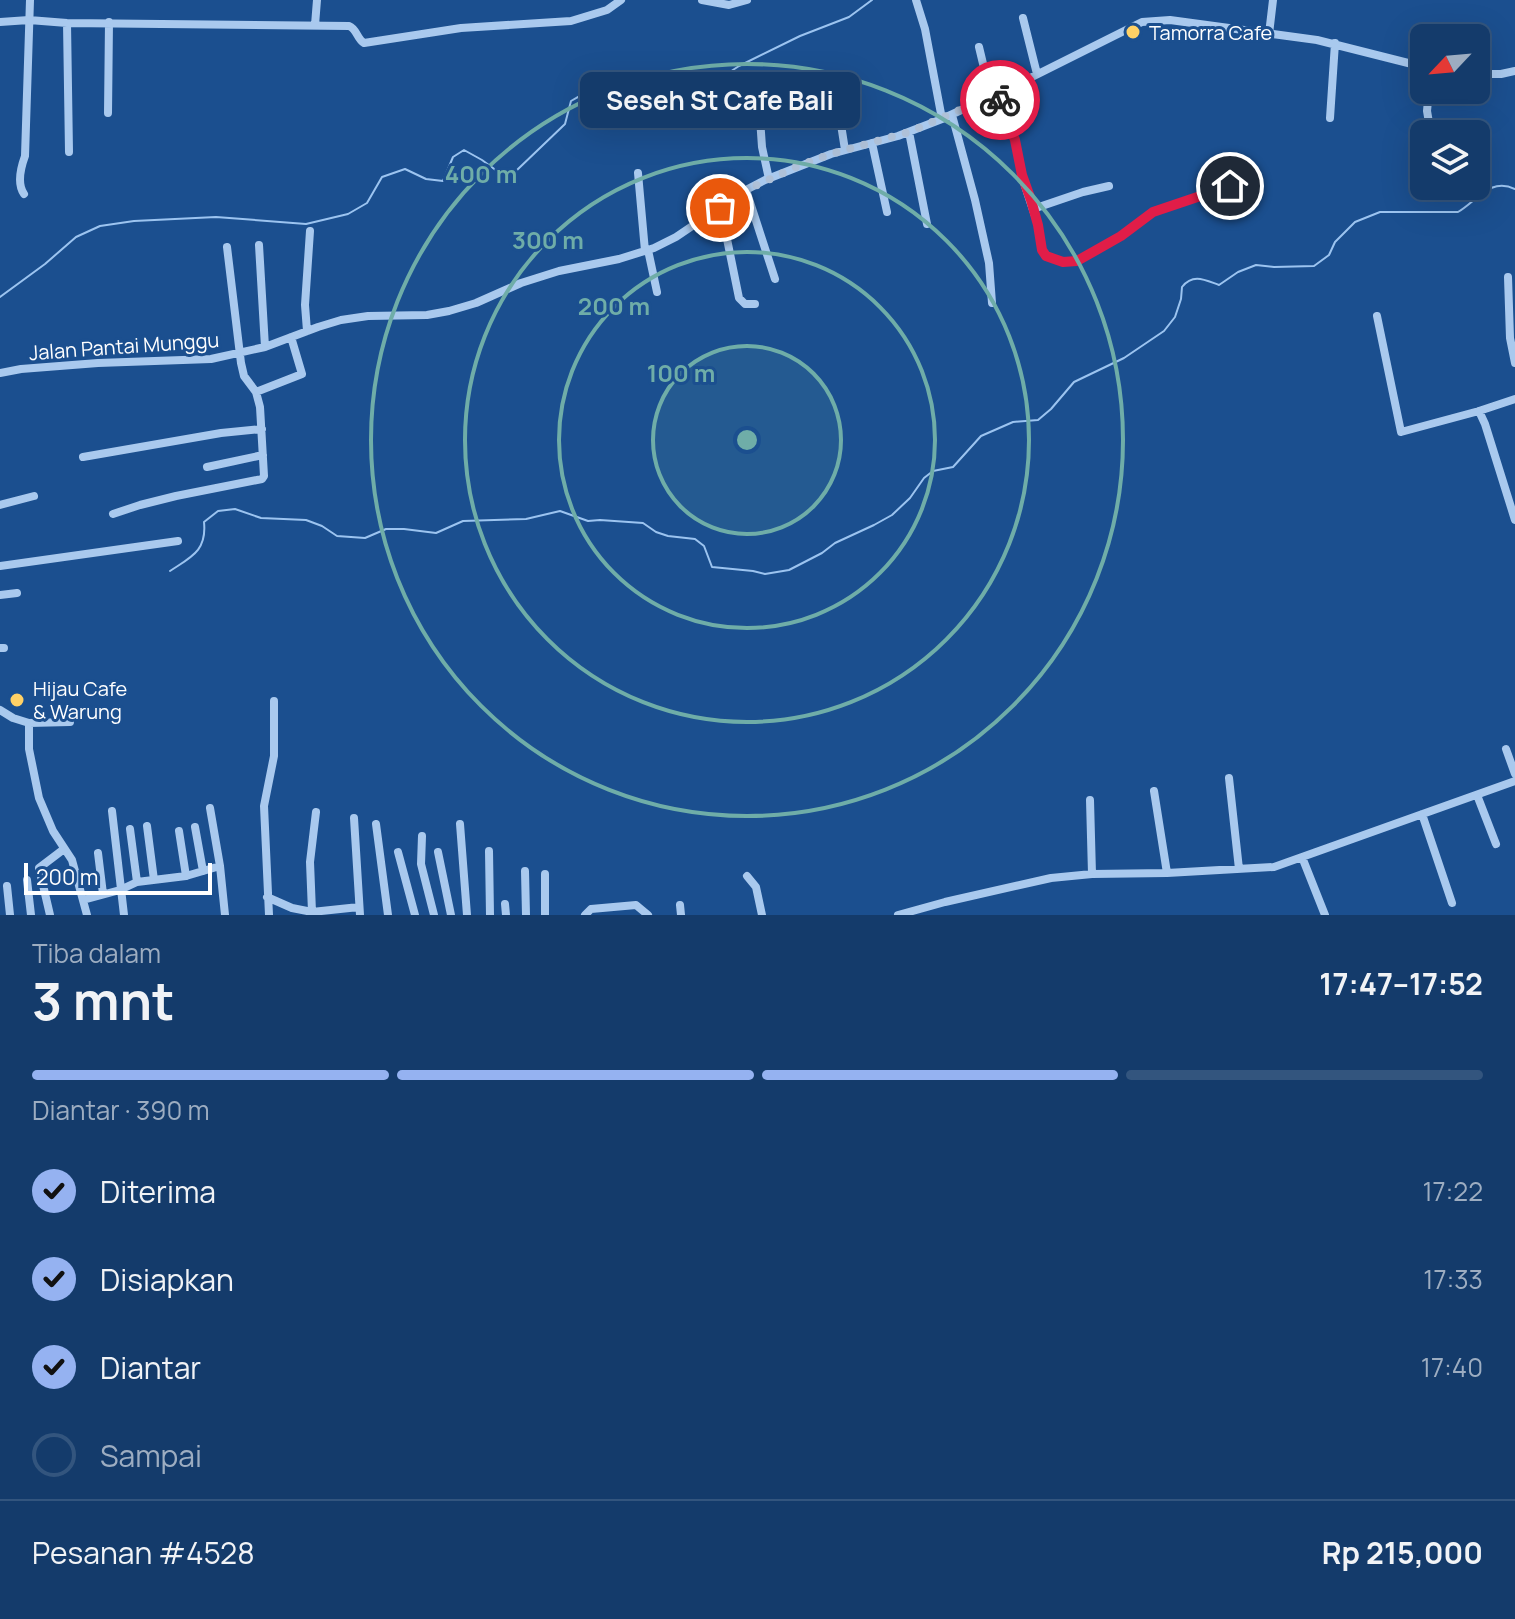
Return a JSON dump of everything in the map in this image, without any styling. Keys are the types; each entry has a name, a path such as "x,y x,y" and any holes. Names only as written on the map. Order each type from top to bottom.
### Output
{"street":[{"path":"24,194 19,183 25,156 30,0"},
{"path":"315,25 317,0"},
{"path":"0,22 349,26 364,43 461,28 571,21 607,10 621,0"},
{"path":"702,0 729,5 747,0"},
{"path":"916,0 925,29 942,119"},
{"path":"1269,34 1273,0"},
{"path":"1023,18 1037,74"},
{"name":"Jalan Pantai Munggu","path":"0,373 98,363 211,359 265,347 341,320 449,311 559,271 646,251 676,237 746,190 769,179 952,115 1147,21 1170,20 1335,43 1410,63"},
{"path":"108,113 109,22"},
{"path":"67,23 69,152"},
{"path":"1330,118 1335,43"},
{"path":"979,47 994,96 1015,140 1046,256 1072,262 1121,236 1153,212 1230,186"},
{"path":"1490,74 1515,71"},
{"path":"837,99 845,150"},
{"path":"759,104 762,147 769,179"},
{"path":"952,115 989,263 992,303"},
{"path":"909,132 927,224"},
{"path":"872,143 887,212"},
{"path":"638,173 646,251 657,292"},
{"path":"1033,209 1109,186"},
{"path":"746,190 775,279"},
{"path":"716,210 727,239 739,298 745,304 755,304"},
{"path":"307,331 305,305 310,231"},
{"path":"259,245 265,347"},
{"path":"113,514 176,496 262,479 260,407 241,363 227,247"},
{"path":"1508,277 1510,338 1515,363"},
{"path":"1377,316 1401,432 1515,399"},
{"path":"256,392 302,374 291,337"},
{"path":"1479,411 1515,520"},
{"path":"83,457 262,429"},
{"path":"207,467 263,455"},
{"path":"0,505 34,496"},
{"path":"0,566 178,541"},
{"path":"0,595 17,593"},
{"path":"269,915 264,806 274,756 274,701"},
{"path":"0,710 29,723 70,722"},
{"path":"29,723 29,749 39,798 72,860 87,915"},
{"path":"1506,749 1515,774"},
{"path":"1229,778 1239,869"},
{"path":"898,915 1044,880 1092,874 1271,868 1515,781"},
{"path":"1154,791 1167,873"},
{"path":"1477,795 1496,844"},
{"path":"1090,800 1092,874"},
{"path":"210,808 225,915"},
{"path":"112,811 124,915"},
{"path":"312,912 310,862 316,812"},
{"path":"1422,814 1452,903"},
{"path":"267,897 292,911 360,911 354,818"},
{"path":"376,824 388,915"},
{"path":"460,824 467,915"},
{"path":"147,826 154,880"},
{"path":"195,827 203,871"},
{"path":"130,829 137,882"},
{"path":"179,831 186,876"},
{"path":"422,836 421,864 434,915"},
{"path":"50,915 39,868 64,849"},
{"path":"489,851 490,915"},
{"path":"398,852 415,915"},
{"path":"438,852 451,915"},
{"path":"98,853 103,894"},
{"path":"1302,857 1325,915"},
{"path":"83,900 137,882 186,876 220,866"},
{"path":"525,871 526,915"},
{"path":"545,874 545,915"},
{"path":"747,876 756,887 762,915"},
{"path":"27,880 31,915"},
{"path":"7,886 10,915"},
{"path":"505,904 506,915"},
{"path":"585,915 591,909 636,905 648,915"},
{"path":"680,905 681,915"}],"waterway":[{"path":"0,297 76,237 100,226 216,217 306,224 348,214 367,203 382,177 405,169 426,179 443,181 453,157 464,150 497,171 517,170 565,124 571,101 588,92 603,86 631,82 659,90 688,109 706,98 716,81 739,66 800,36 849,17 872,0"},
{"path":"170,571 200,547 204,522 218,511 235,509 261,518 306,520 337,536 365,538 386,529 436,533 463,521 526,519 560,511 588,521 643,523 668,536 695,539 704,546 712,567 765,574 789,570 892,515 910,498 924,478 933,471 953,467 981,436 1013,422 1038,420 1074,382 1124,358 1164,331 1175,317 1182,287 1190,280 1199,279 1219,285 1238,272 1256,265 1314,266 1329,255 1335,242 1355,222 1380,212 1458,212 1491,188 1506,186 1515,189"}],"way so far":[{"path":"720,208 746,190 796,167 909,132 997,94 1000,100"}],"place":[{"name":"Tamorra Cafe","path":"1133,32"},
{"name":"Seseh St Cafe Bali","path":"720,208"},
{"name":"Hijau Cafe & Warung","path":"17,700"}],"route":[{"path":"1000,100 1015,140 1024,183 1046,256 1063,262 1077,261 1121,236 1153,212 1230,186"}]}
